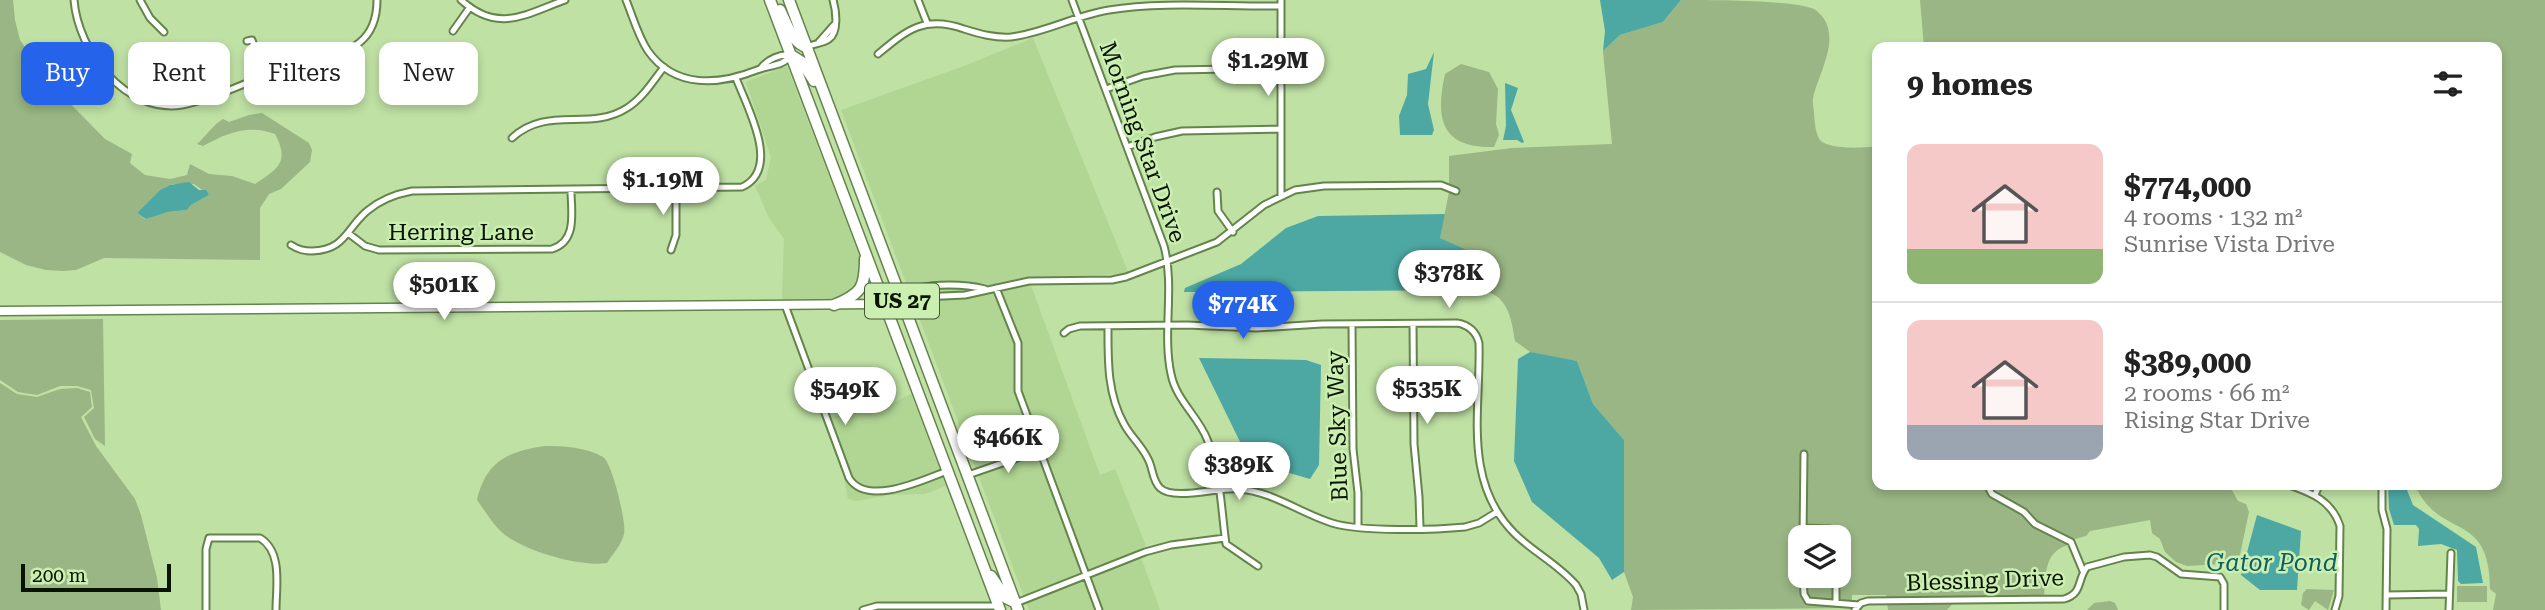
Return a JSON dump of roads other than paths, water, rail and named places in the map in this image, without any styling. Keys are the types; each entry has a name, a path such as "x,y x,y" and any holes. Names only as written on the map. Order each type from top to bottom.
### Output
{"highway":[{"name":"US 27","path":"771,0 947,471 1002,609"},
{"path":"776,0 796,41 807,47"},
{"name":"US 27","path":"789,0 1017,607"},
{"path":"791,55 802,62 826,99"},
{"path":"834,305 849,299 860,289 865,274 865,251"},
{"path":"981,559 1006,598 1017,607"}],"main road":[{"path":"0,311 834,305 884,303 901,298"}],"street":[{"path":"74,0 80,32 94,59 114,80 148,100 165,105 182,104 244,82"},
{"path":"140,0 150,18 164,33"},
{"path":"359,42 373,24 377,0"},
{"path":"461,0 488,17 513,19 563,0"},
{"path":"626,0 651,55 677,75 695,81 716,82 783,63 791,55"},
{"path":"807,47 829,39 834,31 836,13 832,0"},
{"path":"918,0 927,23"},
{"name":"Morning Star Drive","path":"1072,0 1168,262 1170,362 1173,380 1207,439 1214,459 1225,538"},
{"path":"878,54 906,32 927,23 951,24 994,37 1023,34 1078,17 1131,7 1281,3 1281,196"},
{"path":"453,31 470,7"},
{"path":"247,41 253,42"},
{"path":"512,138 539,122 596,119 619,113 639,98 664,67"},
{"path":"1106,89 1143,76 1175,70 1281,68"},
{"path":"292,245 301,250 327,250 340,243 374,205 407,192 740,187 750,183 758,173 761,146 736,78"},
{"path":"1127,147 1182,131 1281,129"},
{"path":"901,298 965,295 1029,281 1117,279 1212,245 1233,232 1261,207 1281,196 1307,187 1441,185 1456,191"},
{"path":"671,250 676,235 676,189"},
{"name":"Herring Lane","path":"348,233 365,246 379,250 552,249 564,243 570,233 571,190"},
{"path":"1217,192 1218,211 1233,232"},
{"path":"996,288 1018,343 1016,385 1099,610"},
{"path":"785,305 849,478 856,487 870,491 900,488 947,471"},
{"path":"1064,333 1076,327 1169,325 1256,328 1352,324 1460,324 1470,328 1477,336 1479,346 1477,455 1483,482 1497,512 1520,538 1572,580 1581,594 1584,610"},
{"name":"Blue Sky Way","path":"1352,324 1352,438 1358,493 1358,527"},
{"path":"1413,324 1414,444 1420,527"},
{"path":"1108,326 1112,395 1123,422 1148,459 1158,485 1165,492 1176,494 1238,489 1262,493 1329,522 1358,527 1470,526 1497,512"},
{"path":"968,475 1040,450"},
{"path":"1803,525 1804,454"},
{"path":"1990,490 1992,494 2024,512 2035,524 2071,542 2083,571"},
{"path":"2302,490 2315,495 2329,506 2340,526 2339,596 2335,610"},
{"path":"2315,495 2317,490"},
{"path":"2382,490 2382,510 2387,529 2386,610"},
{"path":"206,610 205,549 209,538 249,537 260,538 273,550 276,610"},
{"path":"1017,607 1158,548 1225,538 1226,544 1258,566"},
{"path":"2449,610 2451,553"},
{"name":"Blessing Drive","path":"1804,588 1808,601 1836,602 1857,607 1868,601 2064,598 2073,596 2079,589 2083,571 2089,566 2117,558 2153,555 2184,575 2220,577 2224,584 2224,610"},
{"path":"1836,588 1836,602"},
{"path":"2386,595 2449,594"},
{"path":"863,610 877,606 1002,609"}],"water":[{"path":"1600,0 1681,0 1663,22 1620,35 1603,51 1605,31"},
{"path":"1434,52 1428,104 1434,130 1432,135 1400,135 1399,116 1407,95 1408,74 1426,69"},
{"path":"1505,83 1518,88 1511,110 1524,142 1522,143 1517,140 1503,140 1506,126"},
{"path":"189,182 199,190 206,190 209,195 187,210 168,212 146,219 137,213 160,190 170,185"},
{"path":"1445,214 1440,238 1473,253 1481,279 1478,290 1184,292 1185,288 1241,264 1286,228 1318,216"},
{"path":"1530,352 1577,361 1593,404 1624,440 1624,572 1612,580 1599,558 1532,502 1514,461 1518,359"},
{"path":"1199,358 1306,360 1321,365 1319,465 1310,479 1269,467 1245,452"},
{"path":"2388,490 2407,490 2413,505 2476,547 2483,583 2461,584 2458,581 2457,550 2441,544 2418,546 2419,529 2416,525 2394,525 2389,509"},
{"name":"Gator Pond","path":"2257,515 2301,531 2297,590 2260,590 2241,575"}]}
